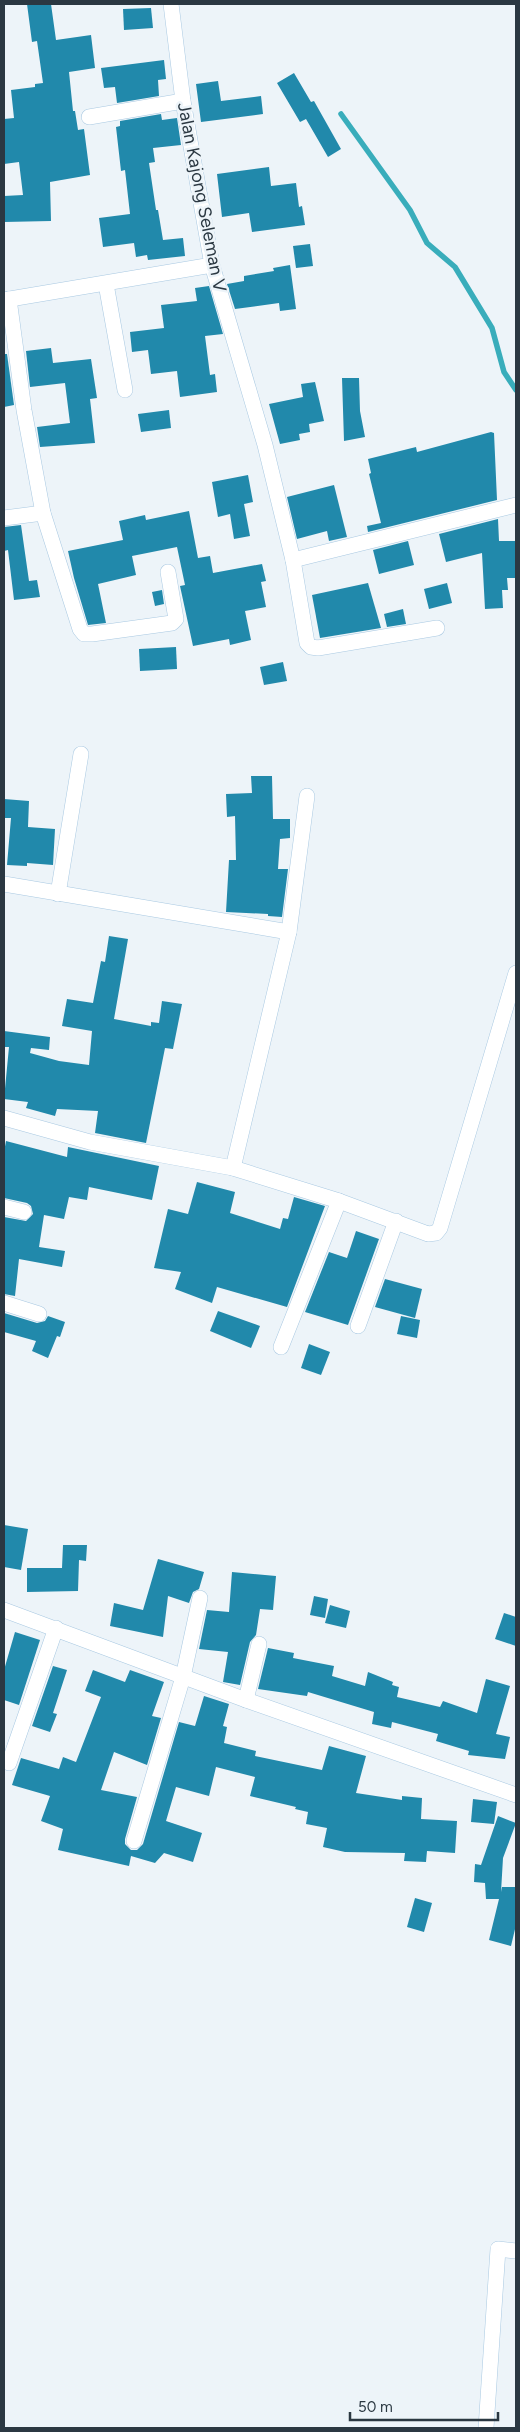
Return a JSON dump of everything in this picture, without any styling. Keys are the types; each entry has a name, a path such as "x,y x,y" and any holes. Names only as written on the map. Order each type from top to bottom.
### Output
{"street":[{"name":"Jalan Kajong Seleman V","path":"171,4 183,101 212,265 265,445 293,560 307,643 311,647 437,628"},
{"path":"89,117 183,101"},
{"path":"168,572 176,619 172,623 92,634 84,634 80,629 43,513 6,299 212,265"},
{"path":"106,284 125,390"},
{"path":"293,560 516,505"},
{"path":"4,518 43,513"},
{"path":"58,894 81,754"},
{"path":"233,1168 289,932 307,796"},
{"path":"4,884 289,932"},
{"path":"4,1118 90,1142 233,1168 339,1201 428,1234 436,1233 440,1228 516,973"},
{"path":"281,1348 339,1201"},
{"path":"4,1207 24,1212"},
{"path":"358,1326 396,1221"},
{"path":"4,1303 38,1314"},
{"path":"134,1840 183,1677 200,1598"},
{"path":"4,1610 246,1700 516,1795"},
{"path":"9,1763 56,1628"},
{"path":"246,1700 259,1644"},
{"path":"486,2428 498,2250 516,2251"}],"building":[{"path":"27,4 51,4 56,40 91,35 95,68 69,72 73,111 75,111 78,130 84,129 90,175 50,182 51,221 4,222 4,196 23,195 19,162 4,164 4,119 14,118 11,90 35,87 35,84 43,83 37,41 32,42"},
{"path":"151,8 153,28 124,30 123,9"},
{"path":"164,60 166,79 158,80 159,96 117,103 115,87 104,88 101,68"},
{"path":"294,73 311,102 314,101 341,149 328,157 306,119 300,122 277,83"},
{"path":"218,81 221,101 261,96 263,114 201,122 196,84"},
{"path":"161,114 162,120 177,118 181,145 153,148 155,162 149,163 156,210 158,210 163,240 183,238 185,256 148,260 147,255 136,257 134,243 103,247 99,218 130,214 125,170 121,171 116,127 120,126 120,121"},
{"path":"269,167 271,186 296,183 299,207 302,206 305,225 252,232 249,213 222,217 217,174"},
{"path":"310,244 313,266 296,268 293,246"},
{"path":"290,265 296,309 280,311 279,303 235,309 227,284 244,281 244,276 274,271 273,268"},
{"path":"209,286 223,334 205,336 210,375 215,374 217,392 180,397 177,371 151,374 148,350 132,352 130,332 164,328 161,305 197,301 195,288"},
{"path":"51,348 53,363 91,359 97,398 90,399 95,443 40,447 37,427 70,423 65,383 30,387 26,351"},
{"path":"4,354 7,354 14,405 4,407"},
{"path":"342,378 359,378 360,411 365,437 344,441"},
{"path":"315,382 324,421 309,424 310,432 299,434 300,440 280,444 269,404 303,397 301,384"},
{"path":"169,410 171,428 141,432 138,414"},
{"path":"491,432 494,433 497,500 368,532 367,526 381,523 369,474 371,473 368,459 416,447 417,452"},
{"path":"248,475 253,502 244,504 250,536 234,539 230,514 218,517 212,482"},
{"path":"334,485 347,537 329,541 327,531 297,539 287,497"},
{"path":"189,511 198,558 210,556 213,573 262,564 266,581 261,582 266,607 245,611 251,640 230,645 229,639 193,646 180,586 185,585 177,547 132,556 136,575 98,584 106,623 88,625 68,551 123,540 119,521 145,515 146,520"},
{"path":"498,519 499,541 516,541 516,578 507,578 508,590 502,590 503,608 485,609 482,553 446,562 439,534"},
{"path":"21,525 29,581 37,580 40,597 14,600 8,550 4,551 4,527"},
{"path":"408,541 414,565 379,574 373,550"},
{"path":"368,583 381,628 320,638 312,595"},
{"path":"447,583 452,603 429,609 424,589"},
{"path":"162,590 164,604 155,606 152,592"},
{"path":"403,609 406,624 387,627 384,614"},
{"path":"176,647 177,669 140,671 139,649"},
{"path":"283,662 287,681 264,685 260,667"},
{"path":"251,776 272,776 273,819 290,819 290,838 280,839 278,869 288,869 282,917 268,916 268,914 226,912 229,860 236,860 235,816 227,817 226,794 252,793"},
{"path":"4,799 29,801 28,827 55,829 53,865 27,863 27,866 7,865 11,818 4,818"},
{"path":"109,936 128,939 114,1019 151,1026 151,1022 159,1023 162,1001 182,1004 173,1049 165,1048 146,1143 95,1133 98,1111 57,1109 55,1116 26,1108 28,1102 4,1099 9,1047 4,1047 4,1031 50,1037 49,1050 31,1048 30,1053 59,1061 89,1065 92,1031 62,1026 67,999 93,1003 101,961 105,962"},
{"path":"6,1141 67,1157 68,1147 159,1166 152,1200 89,1187 87,1200 69,1197 64,1219 44,1215 39,1247 65,1251 62,1267 19,1259 15,1296 4,1294 4,1217 26,1221 33,1214 31,1206 27,1203 4,1198 4,1152"},
{"path":"197,1182 235,1192 230,1213 280,1229 283,1218 288,1219 294,1197 325,1206 287,1307 217,1287 212,1303 175,1289 181,1272 154,1268 168,1209 188,1214"},
{"path":"356,1231 379,1239 348,1325 305,1312 329,1252 347,1258"},
{"path":"385,1279 422,1289 415,1318 375,1307"},
{"path":"218,1311 260,1326 251,1348 210,1331"},
{"path":"4,1313 37,1323 45,1321 48,1316 65,1322 60,1337 57,1336 48,1358 32,1351 36,1341 4,1332"},
{"path":"401,1316 420,1320 417,1338 397,1334"},
{"path":"309,1344 330,1352 321,1375 301,1368"},
{"path":"4,1525 28,1529 21,1570 4,1567"},
{"path":"63,1545 87,1545 86,1561 79,1560 78,1591 27,1592 27,1568 62,1568"},
{"path":"158,1559 204,1572 199,1589 193,1592 189,1603 168,1596 163,1637 110,1626 114,1603 143,1610"},
{"path":"232,1572 276,1576 273,1610 260,1609 256,1635 250,1642 240,1685 223,1682 228,1652 199,1649 207,1610 229,1612"},
{"path":"314,1596 328,1599 325,1618 310,1615"},
{"path":"330,1605 350,1611 346,1628 325,1623"},
{"path":"504,1613 516,1617 516,1646 495,1639"},
{"path":"15,1632 40,1640 19,1705 4,1700 4,1670"},
{"path":"268,1648 294,1653 293,1658 334,1666 332,1676 365,1686 368,1672 393,1682 392,1685 399,1687 397,1697 440,1707 443,1701 477,1713 486,1679 510,1686 496,1734 510,1737 505,1759 468,1755 469,1751 436,1741 438,1734 392,1722 391,1728 372,1724 374,1712 308,1692 307,1696 258,1689"},
{"path":"53,1666 67,1670 53,1713 57,1714 50,1732 32,1726"},
{"path":"93,1670 125,1682 130,1670 164,1682 152,1716 161,1718 147,1765 114,1752 101,1790 137,1797 125,1839 125,1844 131,1850 137,1850 143,1844 179,1722 195,1726 204,1696 229,1704 223,1726 227,1727 224,1743 256,1751 255,1756 322,1770 329,1746 366,1756 356,1793 402,1800 402,1796 422,1798 421,1819 457,1821 455,1853 427,1851 426,1862 404,1861 405,1853 345,1852 323,1847 327,1828 306,1824 308,1812 295,1809 296,1807 250,1796 255,1777 216,1767 209,1796 176,1787 166,1821 202,1833 193,1862 164,1853 155,1863 131,1856 129,1866 58,1850 63,1829 41,1821 50,1796 12,1785 21,1758 59,1769 63,1757 76,1762 101,1697 85,1691"},
{"path":"473,1799 497,1802 494,1824 471,1822"},
{"path":"498,1816 516,1823 503,1858 501,1892 502,1887 516,1887 516,1925 511,1946 489,1940 499,1899 486,1899 485,1883 474,1882 475,1864 481,1865"},
{"path":"415,1898 432,1903 424,1932 407,1927"}],"waterway":[{"path":"341,114 410,210 427,243 455,267 492,328 504,372 516,390"}]}
